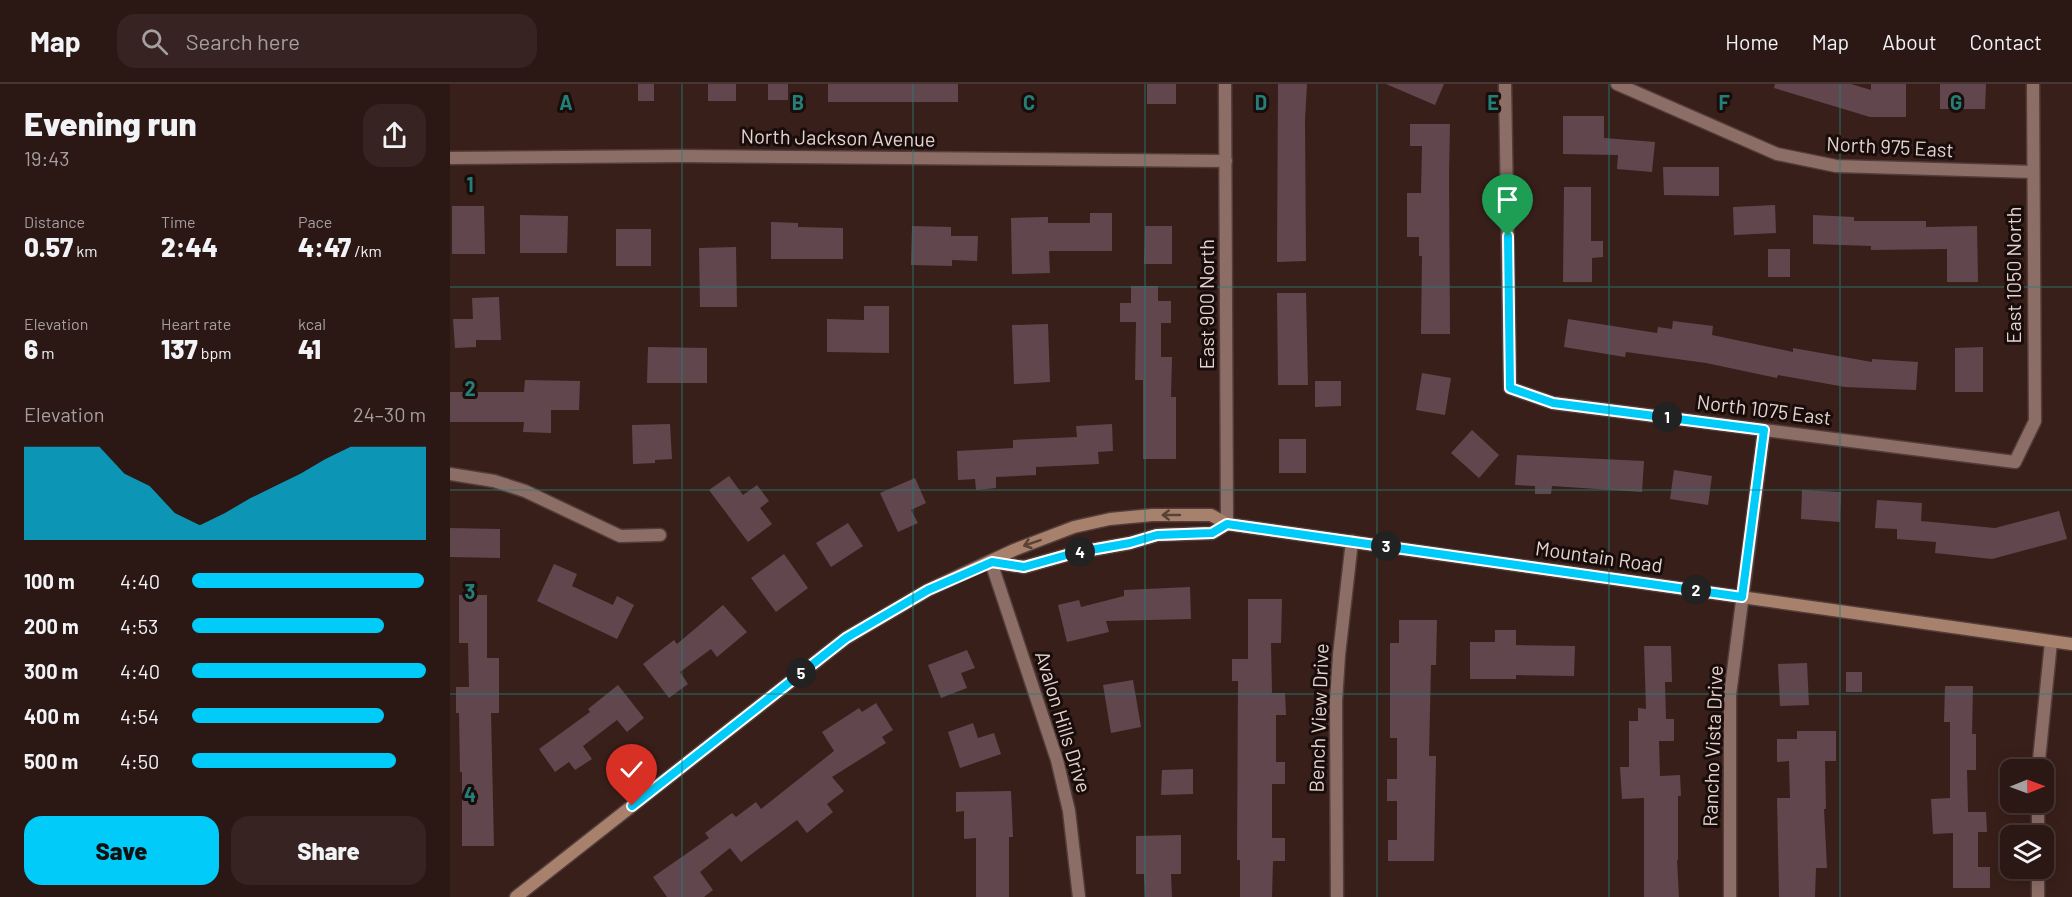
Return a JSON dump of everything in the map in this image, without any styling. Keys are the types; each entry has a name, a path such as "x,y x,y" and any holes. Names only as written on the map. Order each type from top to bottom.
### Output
{"street":[{"name":"East 900 North","path":"1225,84 1227,524"},
{"name":"North 1075 East","path":"1505,84 1510,388 1553,403 2015,462"},
{"name":"North 975 East","path":"1617,84 1777,154 1836,166 2033,172"},
{"name":"East 1050 North","path":"2015,462 2035,421 2033,84"},
{"name":"North Jackson Avenue","path":"450,158 679,156 1226,161"},
{"name":"Rancho Vista Drive","path":"1730,897 1730,695 1764,430"},
{"path":"450,474 494,481 525,491 620,536 660,535"},
{"name":"Mountain Road","path":"992,562 1014,550 1074,527 1110,519 1152,515 1211,515 1227,524 2072,644"},
{"name":"Mountain Road","path":"992,562 1024,567 1074,553 1130,543 1157,535 1212,533 1227,524"},
{"name":"Bench View Drive","path":"1337,897 1336,701 1352,541"},
{"path":"516,897 846,638 928,590 992,562"},
{"name":"Avalon Hills Drive","path":"992,562 1057,760 1069,811 1079,897"},
{"path":"2039,759 2051,642"},
{"path":"2038,879 2038,897"}],"building":[{"path":"638,84 654,84 654,101 638,101"},
{"path":"708,84 736,84 736,101 708,101"},
{"path":"768,84 788,84 788,100 768,100"},
{"path":"828,84 958,84 958,102 828,102"},
{"path":"1147,84 1176,84 1176,104 1147,104"},
{"path":"1278,84 1307,84 1306,261 1277,262"},
{"path":"1386,84 1444,84 1435,105"},
{"path":"1775,84 1851,84 1871,90 1871,84 1906,84 1906,117 1870,117 1774,88"},
{"path":"1940,84 1986,84 1985,109 1940,109"},
{"path":"1563,116 1604,116 1604,138 1655,142 1652,172 1617,169 1618,155 1563,154"},
{"path":"1410,124 1450,124 1450,334 1421,334 1422,256 1419,256 1419,237 1407,237 1407,193 1421,193 1422,146 1410,146"},
{"path":"1663,167 1719,167 1719,196 1664,195"},
{"path":"1564,187 1591,187 1591,241 1603,241 1603,257 1592,258 1592,282 1563,282"},
{"path":"1775,205 1776,233 1734,235 1733,207"},
{"path":"452,206 484,206 485,254 452,254"},
{"path":"1090,213 1112,213 1112,251 1049,251 1050,273 1012,274 1011,218 1048,217 1048,223 1090,223"},
{"path":"520,215 568,216 567,253 520,253"},
{"path":"1813,215 1854,217 1854,221 1926,221 1926,227 1977,226 1978,282 1947,282 1947,249 1871,250 1871,246 1813,244"},
{"path":"771,222 798,223 798,227 843,228 843,259 771,259"},
{"path":"912,226 951,227 951,236 978,236 977,261 952,260 952,266 911,265"},
{"path":"1145,226 1172,226 1172,264 1144,264"},
{"path":"616,229 651,229 651,266 616,266"},
{"path":"736,247 737,307 700,307 699,248"},
{"path":"1768,249 1790,249 1790,277 1768,277"},
{"path":"1131,286 1158,286 1158,301 1171,301 1171,323 1161,323 1161,357 1172,357 1171,397 1176,397 1176,459 1143,459 1143,380 1135,380 1136,322 1120,322 1120,303 1131,303"},
{"path":"1277,293 1306,293 1308,385 1278,385"},
{"path":"499,297 501,340 476,340 476,347 455,348 453,319 473,319 472,298"},
{"path":"864,306 889,306 889,353 827,352 827,319 864,320"},
{"path":"1568,319 1657,333 1658,327 1672,329 1673,321 1713,326 1712,335 1793,352 1793,348 1872,362 1872,359 1918,362 1916,390 1845,387 1778,375 1777,378 1706,363 1626,352 1625,357 1564,347"},
{"path":"1048,324 1050,382 1014,384 1012,325"},
{"path":"648,347 707,348 707,383 647,383"},
{"path":"1983,347 1983,392 1955,392 1955,348"},
{"path":"1422,373 1451,378 1445,415 1416,410"},
{"path":"525,380 580,381 579,410 551,410 551,433 523,432 524,422 450,422 450,392 524,392"},
{"path":"1315,381 1341,381 1341,406 1315,407"},
{"path":"670,424 672,459 655,460 655,463 633,464 632,425"},
{"path":"1112,424 1113,451 1098,452 1099,464 1036,467 1036,475 996,477 996,488 976,490 975,479 958,480 957,451 1013,448 1013,440 1077,437 1076,426"},
{"path":"1472,430 1499,455 1479,478 1451,453"},
{"path":"1279,439 1306,439 1306,473 1279,473"},
{"path":"1517,455 1644,461 1642,492 1552,486 1551,494 1535,494 1535,486 1515,485"},
{"path":"1674,470 1712,476 1708,505 1670,499"},
{"path":"729,476 743,495 757,485 769,501 760,508 772,524 748,542 709,490"},
{"path":"915,478 926,503 911,510 918,523 898,532 880,493"},
{"path":"1802,490 1841,492 1840,522 1801,519"},
{"path":"1877,500 1922,503 1921,521 1995,528 2059,511 2067,539 1992,559 1935,553 1936,542 1897,539 1897,529 1875,528"},
{"path":"848,523 863,546 831,567 816,543"},
{"path":"450,528 500,529 500,558 450,557"},
{"path":"784,554 808,588 776,612 751,578"},
{"path":"554,564 577,574 572,586 613,605 617,596 634,605 617,639 537,601"},
{"path":"1190,587 1191,619 1106,621 1109,632 1067,642 1058,605 1079,600 1081,607 1124,596 1124,590"},
{"path":"459,595 487,595 487,658 499,658 499,713 491,713 494,846 462,846 462,772 460,772 456,687 469,687 468,643 459,643"},
{"path":"1248,599 1282,599 1281,643 1271,643 1272,693 1285,693 1286,715 1276,715 1276,762 1285,762 1285,784 1272,784 1272,838 1285,838 1285,861 1273,861 1272,897 1240,897 1240,860 1237,860 1238,681 1232,681 1232,659 1248,659"},
{"path":"723,605 747,632 717,657 711,649 680,672 688,684 669,698 643,664 674,640 677,644"},
{"path":"1399,620 1437,620 1436,665 1431,665 1429,756 1436,756 1434,861 1388,861 1388,840 1397,840 1397,801 1387,801 1387,779 1397,779 1397,738 1390,738 1390,643 1399,643"},
{"path":"1495,630 1516,630 1516,645 1575,646 1574,676 1516,675 1516,679 1470,679 1470,642 1495,642"},
{"path":"1644,646 1671,646 1672,682 1665,682 1666,719 1674,719 1674,741 1659,741 1660,776 1680,775 1677,860 1679,897 1644,897 1644,798 1622,799 1620,767 1629,767 1629,721 1638,721 1638,708 1646,709"},
{"path":"967,650 975,668 961,673 967,688 941,698 928,665"},
{"path":"1807,663 1809,705 1780,706 1778,664"},
{"path":"1846,672 1862,672 1862,692 1846,692"},
{"path":"1133,680 1141,727 1111,733 1103,685"},
{"path":"618,685 644,718 627,732 617,720 583,746 592,759 575,770 569,762 555,772 539,749 590,712 588,709"},
{"path":"1945,686 1973,686 1972,734 1976,734 1976,770 1967,770 1968,812 1986,812 1987,832 1978,832 1978,867 1990,867 1990,888 1953,888 1953,833 1933,834 1931,799 1950,798 1950,722 1944,722"},
{"path":"876,703 893,730 882,737 886,743 832,777 844,791 827,804 833,812 807,833 797,820 741,862 730,848 700,872 713,890 704,897 667,897 653,877 709,838 705,833 732,813 736,817 756,802 761,809 834,751 822,732 859,708 862,712"},
{"path":"973,723 978,738 994,733 1001,754 960,768 948,732"},
{"path":"1797,731 1836,731 1836,761 1825,761 1826,809 1824,809 1827,868 1816,868 1815,897 1779,897 1777,798 1790,798 1789,761 1777,762 1777,739 1797,739"},
{"path":"1193,769 1193,794 1161,795 1162,770"},
{"path":"1011,791 1013,837 1009,837 1009,897 976,897 976,838 964,839 964,811 956,812 956,792"},
{"path":"1181,835 1181,874 1171,874 1172,897 1145,897 1144,874 1136,874 1136,836"}],"route":[{"path":"632,806 846,638 928,590 992,562 1024,567 1074,553 1130,543 1157,535 1212,533 1227,524 1742,597 1764,430 1553,403 1510,388 1508,236"}]}
